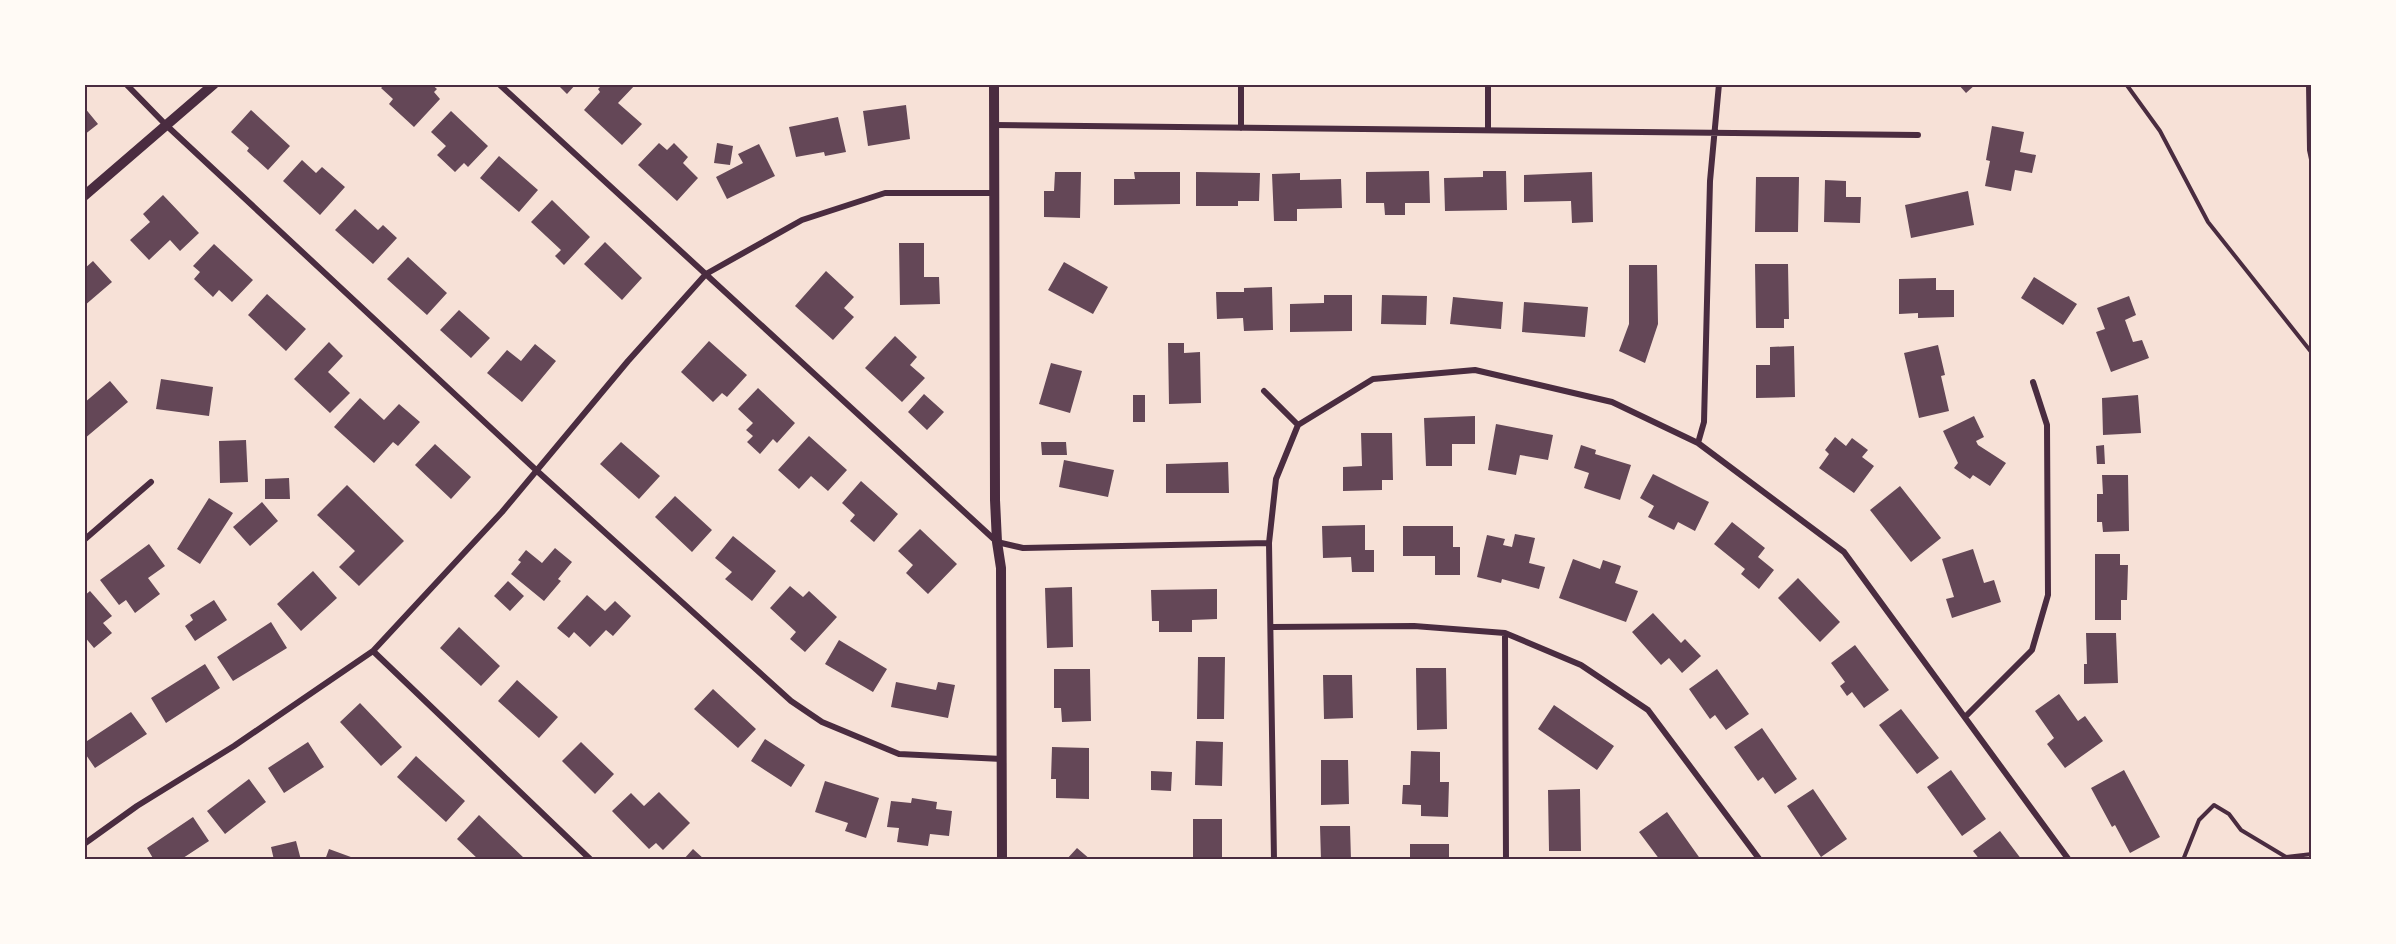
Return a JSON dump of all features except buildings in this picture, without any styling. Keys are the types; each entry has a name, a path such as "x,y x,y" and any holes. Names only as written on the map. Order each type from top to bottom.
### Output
{"street":[{"path":"126,84 166,125 536,470 791,700 822,722 899,754 1002,759"},
{"path":"84,196 213,84"},
{"path":"499,84 997,542 1023,548 1269,543"},
{"path":"993,84 997,542 1001,568 1002,860"},
{"path":"1241,84 1241,128"},
{"path":"1488,84 1488,130"},
{"path":"1698,443 1704,422 1710,181 1719,84"},
{"path":"994,125 1918,135"},
{"path":"84,844 137,806 234,746 373,651 502,512 628,361 706,274 802,220 885,193 993,193"},
{"path":"1274,860 1269,543 1276,479 1298,425 1373,379 1475,370 1612,402 1698,443 1844,552 2069,860"},
{"path":"1966,716 2032,650 2048,595 2047,425 2032,382"},
{"path":"1264,391 1298,425"},
{"path":"84,540 150,482"},
{"path":"1272,627 1414,626 1505,633 1581,665 1648,710 1760,860"},
{"path":"1505,633 1506,860"},
{"path":"373,651 591,860"}],"path":[{"path":"2126,84 2160,131 2208,222 2312,352"},
{"path":"2308,84 2309,150 2312,164"},
{"path":"2183,860 2199,820 2214,805 2229,814 2241,830 2286,857 2312,854"}]}
